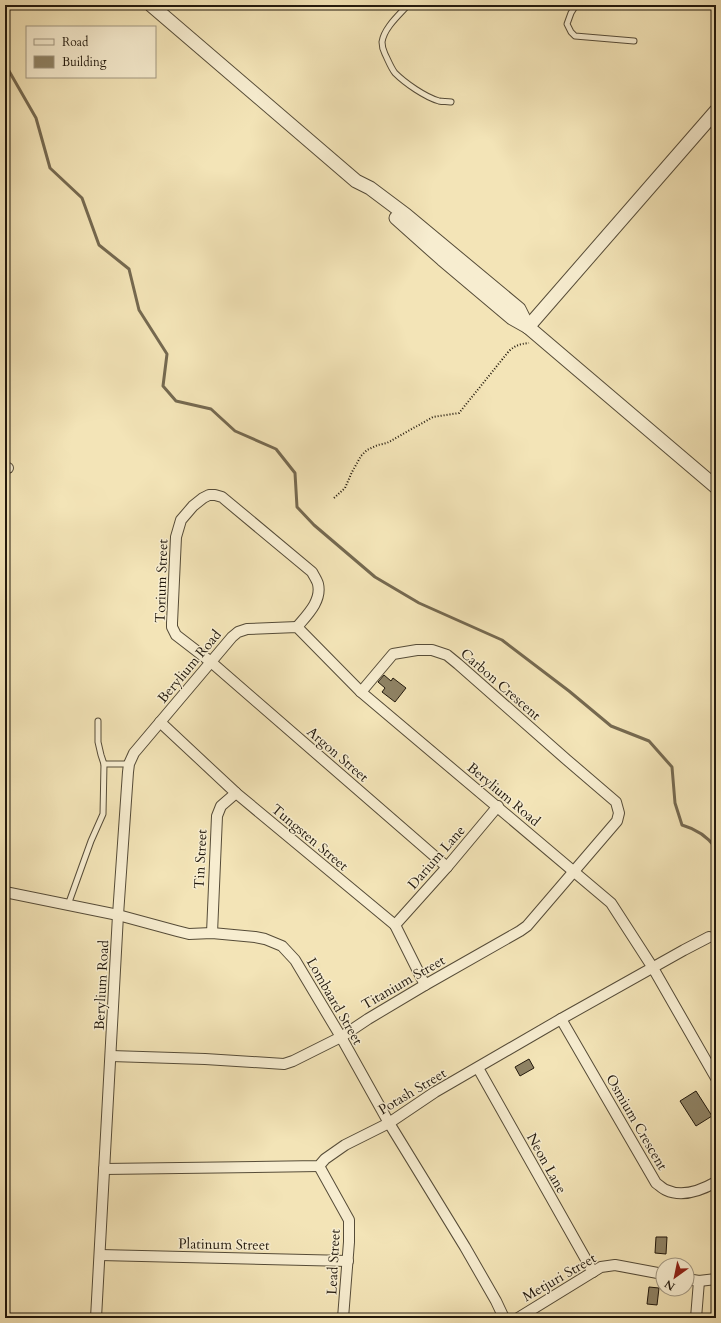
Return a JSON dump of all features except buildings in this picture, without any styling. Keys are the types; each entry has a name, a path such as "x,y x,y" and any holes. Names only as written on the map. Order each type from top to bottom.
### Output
{"street":[{"path":"151,5 356,181 370,188 406,215 519,310 528,327 716,487"},
{"path":"528,327 716,110"},
{"name":"Torium Street","path":"211,662 176,635 172,627 176,538 178,529 181,520 187,512 202,498 209,495 222,497 312,572 318,583 318,591 314,606 297,627"},
{"name":"Berylium Road","path":"96,1318 118,915 129,764 134,753 232,637 238,632 255,629 297,627 361,692 498,806 611,903 653,968 716,1078"},
{"name":"Carbon Crescent","path":"361,692 375,673 393,654 417,650 432,650 447,656 464,669 616,802"},
{"name":"Argon Street","path":"211,662 447,867"},
{"name":"Tungsten Street","path":"160,722 236,793 395,925 425,985"},
{"name":"Tin Street","path":"212,933 217,816 221,806 236,793"},
{"name":"Titanium Street","path":"111,1056 142,1056 284,1064 293,1062 341,1037 368,1019 527,926 617,821 619,813 616,802"},
{"name":"Darium Lane","path":"395,925 447,867 498,806"},
{"name":"Lombaard Street","path":"5,892 118,915 177,932 189,934 212,933 265,938 282,946 295,960 341,1037 389,1123 465,1247 504,1318"},
{"name":"Potash Street","path":"319,1166 325,1159 345,1144 389,1123 435,1092 561,1019 709,937"},
{"name":"Osmium Crescent","path":"561,1019 656,1183 667,1190 676,1193 686,1193 704,1189 716,1182"},
{"name":"Neon Lane","path":"478,1068 593,1272"},
{"path":"104,1169 319,1166"},
{"name":"Lead Street","path":"319,1166 349,1220 348,1261 343,1318"},
{"name":"Platinum Street","path":"100,1255 348,1261"},
{"name":"Metjuri Street","path":"518,1318 601,1267 614,1265 655,1273"},
{"path":"695,1280 716,1280"},
{"path":"696,1318 699,1281"}],"lane":[{"path":"408,5 390,26 383,38 382,44 387,59 395,72 411,86 439,101 451,102"},
{"path":"576,5 567,24 575,36 634,41"},
{"path":"68,905 91,841 104,814 104,764 100,755 98,742 98,720"},
{"path":"104,764 129,764"}],"path":[{"path":"334,498 345,488 361,456 367,450 387,443 433,417 459,413 514,346 520,344 546,342"}],"waterway":[{"path":"5,64 36,118 50,168 82,198 99,245 129,269 139,310 167,354 163,386 176,401 211,409 235,431 276,449 295,473 297,507 314,525 375,577 419,603 502,640 569,691 611,726 649,741 672,767 675,803 682,825 701,834 716,848"}]}
